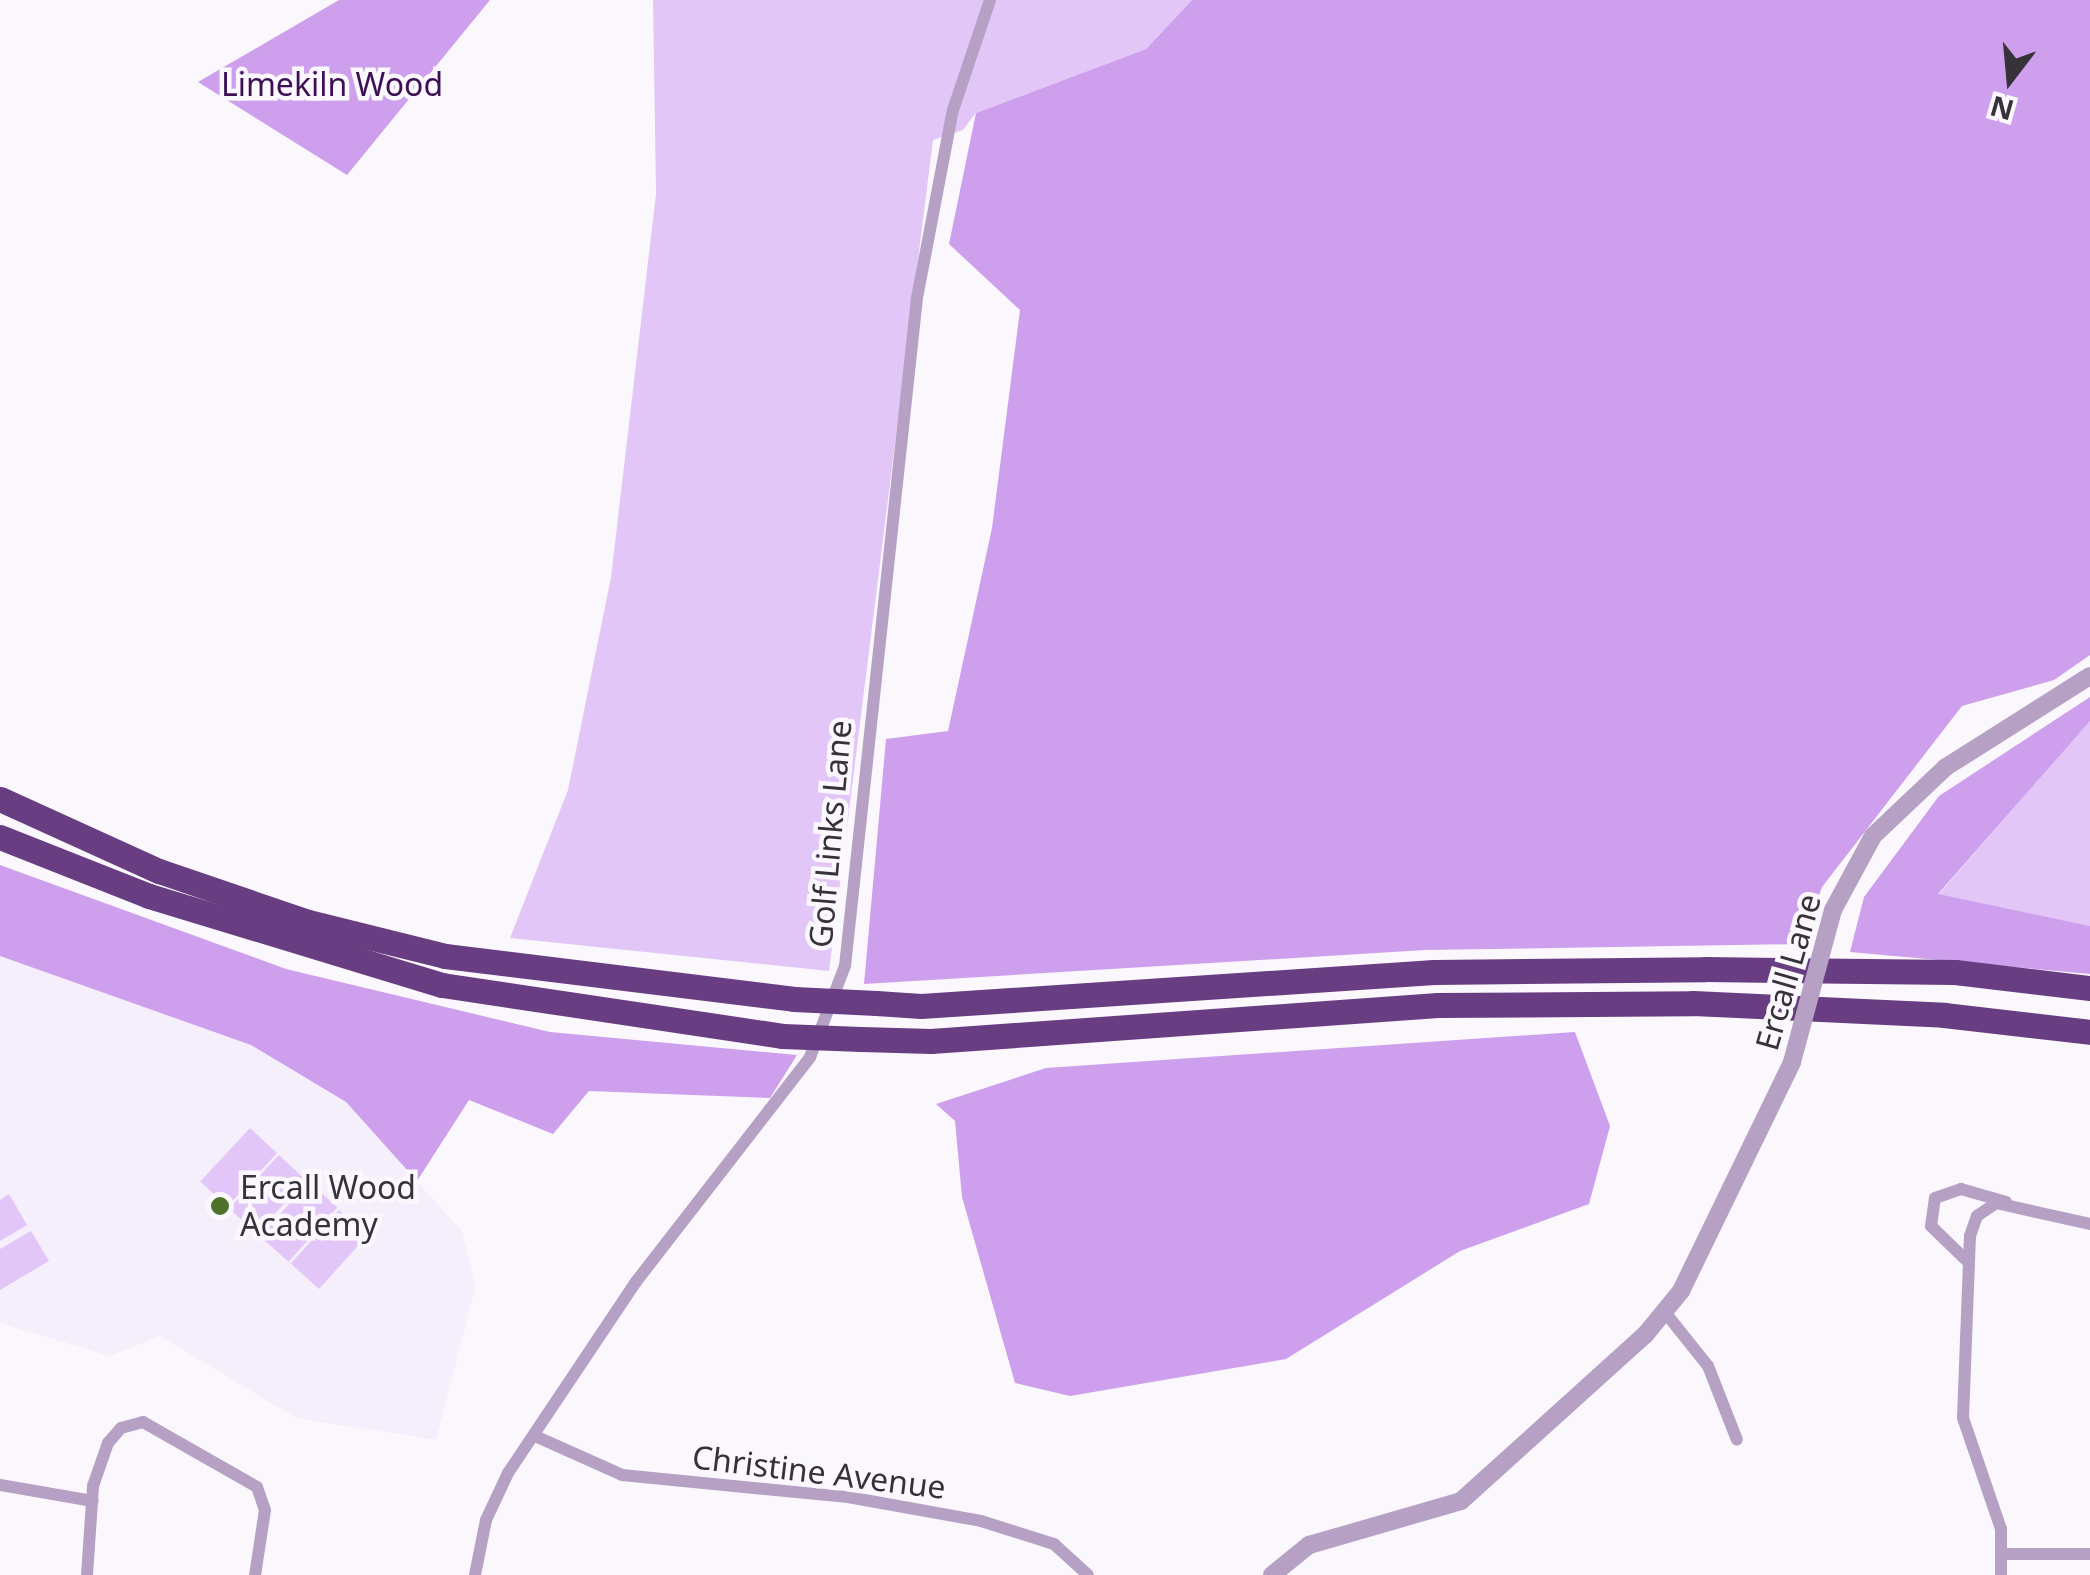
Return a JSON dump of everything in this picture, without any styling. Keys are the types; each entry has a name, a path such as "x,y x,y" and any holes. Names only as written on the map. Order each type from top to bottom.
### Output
{"highway":[{"path":"0,799 159,871 308,922 445,956 794,998 921,1006 1434,972 1705,968 1955,972 2090,988"},
{"path":"0,837 148,896 442,986 782,1036 931,1041 1438,1005 1673,1004 1944,1016 2090,1032"}],"street":[{"name":"Golf Links Lane","path":"475,1575 498,1492 635,1283 810,1057 845,966 917,298 953,110 990,0"},
{"name":"Ercall Lane","path":"1272,1575 1309,1545 1460,1501 1664,1311 1749,1160 1792,1062 1833,910 1873,836 1946,767 2090,676"},
{"path":"1966,1260 1931,1226 1935,1198 1960,1190 2090,1224"},
{"path":"2001,1575 2003,1554 1996,1510 1980,1481 1964,1418 1966,1260 1978,1216 2007,1202"},
{"path":"1664,1311 1708,1366 1737,1440"},
{"path":"88,1575 93,1501 113,1434 132,1423 165,1429 256,1487 265,1510 255,1575"},
{"name":"Christine Avenue","path":"535,1436 622,1474 848,1497 981,1521 1054,1544 1088,1575"},
{"path":"0,1484 93,1501"},
{"path":"2003,1554 2090,1554"}],"shaded area":[{"path":"653,0 1192,0 1146,49 976,113 963,130 933,140 829,971 510,938 568,790 611,577 656,194"},
{"path":"2090,721 2090,926 1938,895 2069,744"},
{"name":"Ercall Wood Academy","path":"0,956 251,1045 346,1103 461,1230 476,1285 436,1440 296,1418 160,1336 110,1356 0,1323"},
{"path":"250,1128 277,1153 227,1207 200,1181"},
{"path":"279,1155 306,1180 256,1234 229,1208"},
{"path":"309,1182 337,1207 288,1262 260,1236"},
{"path":"9,1194 27,1225 0,1241 0,1200"},
{"path":"339,1210 367,1235 319,1289 291,1264"},
{"path":"31,1231 49,1261 0,1290 0,1249"}],"green space":[{"name":"Limekiln Wood","path":"339,0 490,0 347,175 198,82"},
{"path":"1192,0 2090,0 2090,655 2054,680 1962,706 1822,887 1802,944 1425,950 864,984 886,739 948,731 992,528 1020,310 949,244 976,113 1146,49"},
{"path":"2090,697 2090,721 1938,894 2090,926 2090,974 1850,952 1864,897 1939,796"},
{"path":"0,865 286,969 550,1032 797,1055 770,1098 589,1091 553,1134 469,1100 417,1181 346,1102 251,1045 0,956"},
{"path":"1575,1032 1610,1126 1589,1204 1460,1251 1286,1359 1070,1396 1015,1383 962,1197 955,1121 936,1104 1046,1068"}],"place":[{"name":"Ercall Wood Academy","path":"220,1206"}]}
